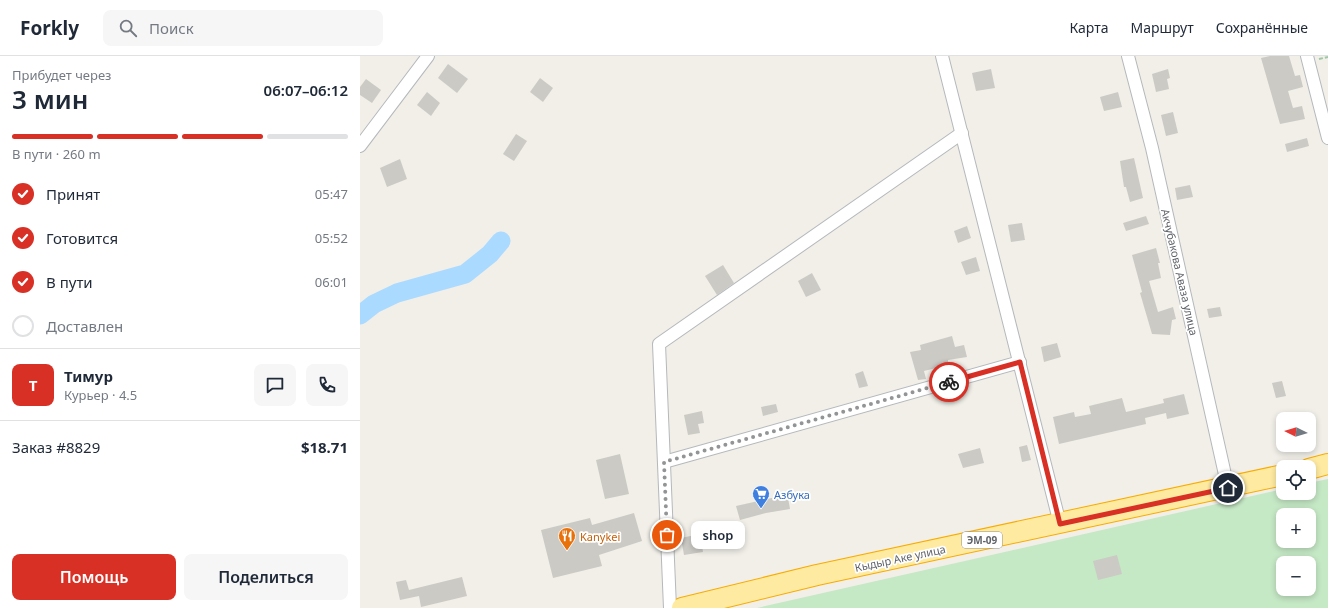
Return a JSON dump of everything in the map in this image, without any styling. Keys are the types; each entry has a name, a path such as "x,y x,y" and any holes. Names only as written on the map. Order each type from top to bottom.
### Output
{"highway":[{"path":"1316,467 1328,464"},
{"name":"Кыдыр Аке улица","path":"682,608 817,575 1276,477"}],"street":[{"path":"360,146 428,56"},
{"path":"942,56 1060,524"},
{"name":"Акчубакова Аваза улица","path":"1128,56 1152,148 1228,488"},
{"path":"1307,56 1328,138"},
{"path":"670,608 659,344 962,134"},
{"path":"664,462 1020,362"}],"green space":[{"path":"1328,479 1328,608 757,608 1276,491 1276,500 1316,500 1316,482"}],"building":[{"path":"1270,56 1289,56 1295,76 1300,75 1303,87 1288,91 1293,108 1302,106 1305,119 1280,124 1261,58"},
{"path":"448,64 468,79 457,93 438,78"},
{"path":"991,69 995,88 976,91 972,73"},
{"path":"1168,69 1170,78 1167,79 1169,89 1156,92 1152,74"},
{"path":"540,78 553,88 543,102 530,92"},
{"path":"366,79 381,90 372,103 360,95 360,87"},
{"path":"427,92 440,103 431,116 417,105"},
{"path":"1118,92 1122,107 1104,111 1100,97"},
{"path":"1173,112 1178,133 1166,136 1161,115"},
{"path":"516,134 527,141 514,161 503,154"},
{"path":"1307,138 1309,146 1287,152 1285,144"},
{"path":"1134,158 1143,198 1130,202 1126,187 1124,187 1120,161"},
{"path":"400,159 407,179 387,187 380,168"},
{"path":"1190,185 1193,197 1177,200 1175,188"},
{"path":"1146,216 1149,224 1126,231 1123,223"},
{"path":"1022,223 1025,240 1011,242 1008,225"},
{"path":"967,226 971,238 958,243 954,231"},
{"path":"1156,248 1160,263 1158,263 1161,278 1149,281 1158,312 1173,307 1176,319 1172,320 1170,335 1152,334 1140,293 1142,292 1132,255"},
{"path":"976,257 980,271 966,275 961,262"},
{"path":"723,265 734,283 717,295 705,276"},
{"path":"812,273 821,290 806,297 798,281"},
{"path":"1220,307 1222,316 1209,318 1207,309"},
{"path":"952,336 955,347 964,345 967,357 948,360 948,365 924,371 926,379 918,380 910,352 921,350 920,345"},
{"path":"1057,343 1061,357 1044,362 1041,347"},
{"path":"863,371 868,386 859,388 855,374"},
{"path":"1282,381 1286,396 1276,398 1272,383"},
{"path":"1184,394 1189,414 1167,419 1166,413 1145,418 1146,424 1059,444 1053,417 1074,412 1075,417 1091,414 1089,406 1122,398 1126,412 1164,403 1163,399"},
{"path":"776,404 778,412 763,416 761,407"},
{"path":"702,411 704,423 698,424 700,433 688,435 684,415"},
{"path":"1027,445 1031,460 1022,462 1019,447"},
{"path":"980,448 984,463 963,468 958,454"},
{"path":"620,454 629,494 605,499 596,460"},
{"path":"787,492 790,509 766,513 740,520 736,506 776,497 776,494"},
{"path":"634,513 642,541 599,555 602,566 553,578 541,530 590,518 592,525"},
{"path":"700,534 703,552 684,555 681,538"},
{"path":"1117,555 1122,574 1098,580 1093,561"},
{"path":"462,577 467,596 421,607 419,596 400,600 396,582 406,580 409,590"}],"waterway":[{"path":"360,315 374,304 397,293 465,274 490,254 501,241"}],"way so far":[{"path":"667,535 664,462 949,382"}],"place":[{"name":"Азбука","path":"761,509"},
{"name":"shop","path":"667,535"},
{"name":"Kanykei","path":"567,551"}],"route":[{"path":"949,382 1020,362 1060,524 1228,488"}]}
